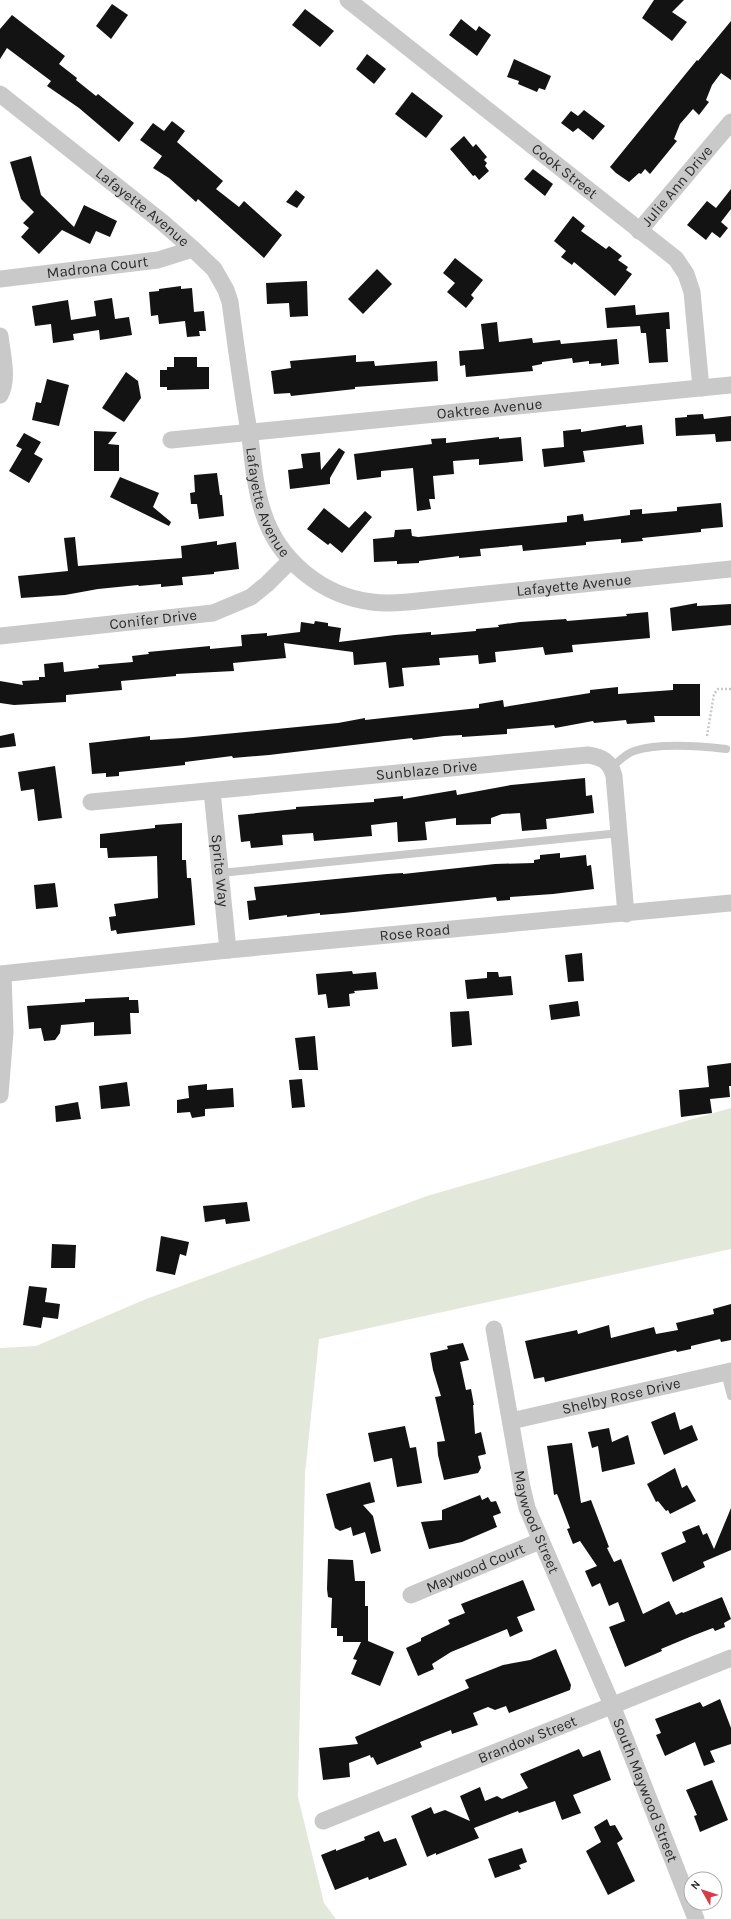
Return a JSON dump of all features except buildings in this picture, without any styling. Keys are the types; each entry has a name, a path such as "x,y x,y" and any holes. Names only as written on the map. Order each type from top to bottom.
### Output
{"street":[{"name":"Cook Street","path":"348,0 676,259 686,274 692,292 701,388"},
{"name":"Lafayette Avenue","path":"0,94 162,222 214,269 230,302 262,511 269,528 290,561 310,578 333,591 349,597 372,602 388,603 731,569"},
{"name":"Julie Ann Drive","path":"639,231 731,122"},
{"name":"Madrona Court","path":"0,279 158,260 193,249"},
{"path":"0,336 4,373 3,390 0,396"},
{"name":"Oaktree Avenue","path":"172,440 731,385"},
{"name":"Conifer Drive","path":"0,636 213,613 251,597 267,584 290,561"},
{"name":"Sunblaze Drive","path":"91,802 588,755 606,760 612,768"},
{"path":"612,768 620,833 626,914"},
{"name":"Sprite Way","path":"212,791 228,950"},
{"name":"Rose Road","path":"1,974 228,950 731,903"},
{"path":"0,1095 4,1032 1,974"},
{"name":"Maywood Street","path":"494,1329 527,1508 612,1705"},
{"name":"Shelby Rose Drive","path":"511,1421 728,1372"},
{"name":"Maywood Court","path":"411,1594 540,1541"},
{"name":"Brandow Street","path":"323,1821 731,1658"},
{"name":"South Maywood Street","path":"612,1705 696,1919"}],"lane":[{"path":"612,768 626,755 634,751 653,748 708,747 726,749"},
{"path":"220,873 620,833"},
{"path":"728,1372 731,1396"}],"path":[{"path":"708,747 707,732 714,694 718,689 731,689"}],"green space":[{"path":"731,1108 731,1249 319,1339 305,1474 298,1797 324,1903 336,1919 0,1919 0,1348 36,1346 146,1299 427,1196"}]}
